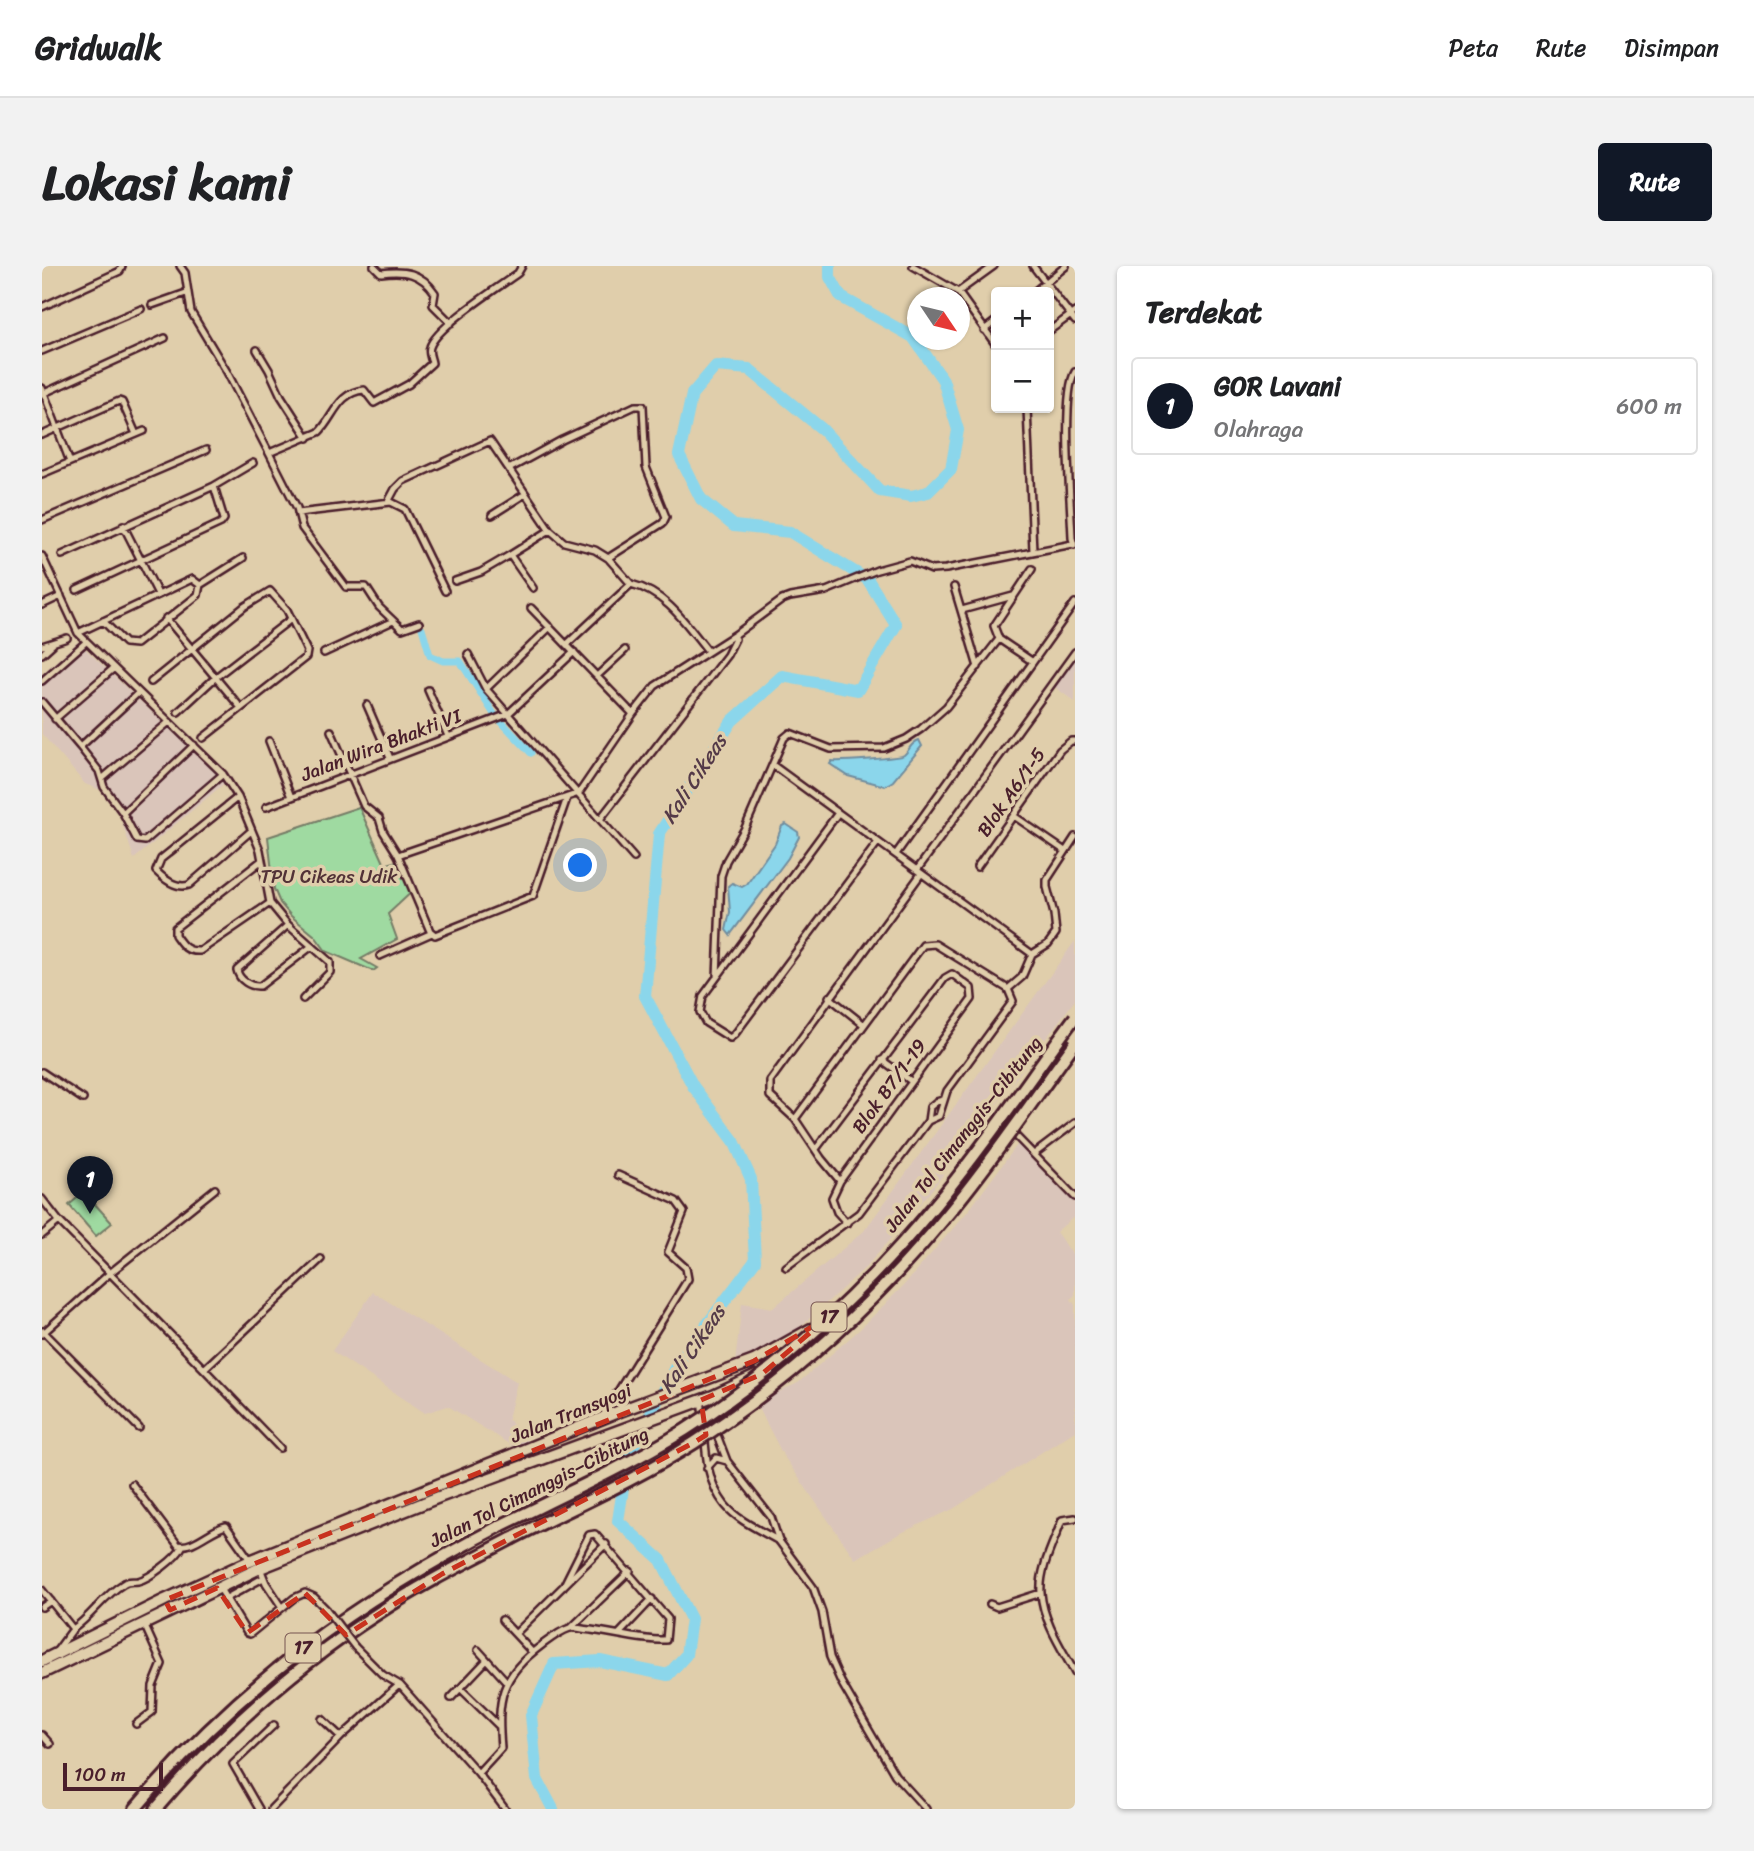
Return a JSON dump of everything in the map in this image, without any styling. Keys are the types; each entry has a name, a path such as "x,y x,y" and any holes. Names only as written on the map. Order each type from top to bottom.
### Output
{"highway":[{"name":"Jalan Transyogi","path":"42,1661 164,1600 250,1562 620,1411 766,1355 816,1327 859,1296 874,1281 1075,1016"},
{"name":"Jalan Tol Cimanggis–Cibitung","path":"135,1809 210,1728 262,1680 373,1597 434,1560 642,1455 685,1430 727,1401 822,1324 881,1265 937,1202 1075,1016"},
{"path":"1066,1027 1070,1034 1075,1036"},
{"name":"Jalan Transyogi","path":"42,1674 219,1587 262,1573 611,1433 713,1396 799,1355 849,1322 881,1294 949,1214 1075,1045"},
{"name":"Jalan Tol Cimanggis–Cibitung","path":"156,1809 222,1739 272,1693 333,1644 442,1574 650,1469 693,1443 736,1414 832,1336 893,1276 950,1213 1075,1045"},
{"path":"1050,1048 1065,1051 1066,1058"},
{"path":"164,1600 170,1610"}],"street":[{"path":"42,307 120,271 122,266"},
{"path":"180,266 185,274 191,312 227,372 269,453 297,508 302,528 346,587 366,587 379,607 402,629 418,623"},
{"path":"374,266 381,273 403,270 424,279 435,293 433,305 451,323"},
{"path":"269,453 308,438 325,426 336,405 354,391 363,390 374,403 410,384 432,363 429,351 433,339 518,273 522,266"},
{"path":"965,287 995,266"},
{"path":"1033,266 1074,316 1054,328"},
{"path":"1041,287 1066,266"},
{"path":"916,267 950,287"},
{"path":"152,304 186,293"},
{"path":"42,351 141,309"},
{"path":"970,310 991,339"},
{"path":"984,330 991,325"},
{"path":"70,462 43,392 165,338"},
{"path":"257,350 281,396 308,438"},
{"path":"398,855 579,793 633,713 662,681 782,600 837,588 877,570 910,561 932,570 946,569 1074,545 1068,411 1070,379 1075,372"},
{"path":"42,435 119,401 122,402 136,434"},
{"path":"509,469 562,440 635,406 643,406 646,467 667,515 663,523 608,558"},
{"path":"1068,411 1075,410"},
{"path":"1027,413 1033,551"},
{"path":"42,474 144,431"},
{"path":"388,502 403,481 490,441 550,530 564,542 595,550 608,558 631,584 671,605 708,651"},
{"path":"42,520 206,450"},
{"path":"62,555 123,525 214,486 253,463"},
{"path":"77,590 223,522 214,486"},
{"path":"492,515 525,494"},
{"path":"298,513 395,502 405,509 444,591"},
{"path":"123,525 158,594"},
{"path":"455,582 481,572 550,530"},
{"path":"510,555 533,588"},
{"path":"42,556 78,634 223,774 238,797 260,850 270,903 288,925 330,962 330,972 303,999"},
{"path":"103,621 125,643 136,643 198,595 200,585 243,558"},
{"path":"1032,569 993,626 999,639 1033,662"},
{"path":"78,634 192,579 200,585"},
{"path":"567,645 631,584"},
{"path":"954,587 978,667"},
{"path":"150,682 244,607 270,591 287,610 307,651 306,657 203,738"},
{"path":"42,605 61,596"},
{"path":"962,610 1013,596"},
{"path":"895,854 1075,603"},
{"path":"531,608 633,713"},
{"path":"166,618 241,708"},
{"path":"178,712 216,677 291,619"},
{"path":"324,653 393,621"},
{"path":"486,688 550,627"},
{"path":"42,646 66,638"},
{"path":"601,818 727,655 735,639"},
{"path":"717,977 721,876 774,766 784,738 790,733 831,749 884,748 906,739 922,729 946,707 999,639"},
{"path":"42,654 55,642"},
{"path":"42,681 86,642"},
{"path":"597,676 625,650"},
{"path":"502,717 574,652"},
{"path":"846,1223 837,1212 832,1198 840,1181 794,1119 770,1096 770,1081 1075,652"},
{"path":"468,654 502,717 579,793 634,858"},
{"path":"55,719 114,668"},
{"path":"428,691 448,736"},
{"path":"80,747 138,693"},
{"path":"42,702 99,771 109,795 123,813 137,841 145,841 223,774"},
{"path":"367,705 390,758"},
{"name":"Jalan Wira Bhakti VI","path":"266,807 502,717"},
{"path":"102,779 169,722"},
{"path":"331,731 364,806 379,818 383,831 398,855 432,933"},
{"path":"269,741 291,797"},
{"name":"Blok A6/1-5","path":"977,867 1060,750 1075,741"},
{"path":"123,813 194,745"},
{"path":"774,766 1032,954"},
{"path":"238,797 161,859 156,871 163,878 182,887 188,885 251,831"},
{"path":"380,956 401,945 432,933 436,935 533,896 567,798"},
{"path":"838,813 703,996 700,1012 706,1023 730,1038 878,842"},
{"path":"1014,816 1065,851"},
{"path":"1008,989 1022,976 1032,954 1048,943 1056,933 1047,880 1075,837"},
{"path":"261,861 176,928 175,935 185,948 192,952 206,948 270,903"},
{"path":"288,925 237,970 238,976 248,984 260,986 312,946"},
{"path":"786,1266 859,1213 928,1121 939,1116 947,1091 1013,1001 1008,989 935,944 927,943 919,948 794,1119"},
{"name":"Blok B7/1-19","path":"840,1181 972,999 971,988 952,974 945,978 882,1060"},
{"path":"829,997 863,1024"},
{"path":"816,1149 882,1060 911,1081"},
{"path":"42,1072 83,1099"},
{"path":"928,1121 930,1107 943,1100"},
{"path":"1034,1154 1075,1123"},
{"path":"1011,1131 1075,1197"},
{"path":"601,1419 688,1279 686,1268 668,1252 684,1212 676,1201 618,1175"},
{"path":"139,1428 43,1332 110,1273 215,1189"},
{"path":"42,1199 59,1221 280,1448"},
{"path":"42,1236 59,1221"},
{"path":"204,1369 321,1259"},
{"path":"713,1396 716,1435 727,1461 771,1517 779,1541 814,1587 822,1612 830,1657 841,1682 895,1774 926,1809"},
{"path":"696,1402 706,1430 711,1481 726,1506 739,1518 779,1541"},
{"path":"708,1468 716,1458 727,1461"},
{"path":"132,1485 182,1547"},
{"path":"1075,1518 1062,1520 1044,1572 1041,1593 1050,1623 1075,1673"},
{"path":"54,1655 73,1629 124,1583 142,1579 176,1557 182,1547 226,1526 250,1562"},
{"path":"562,1587 589,1535 595,1534 668,1619 666,1640 649,1641 571,1628"},
{"path":"516,1633 606,1544"},
{"path":"478,1773 501,1748 501,1698 506,1681 532,1652 571,1628 629,1571"},
{"path":"225,1599 262,1573 282,1607"},
{"path":"219,1587 250,1634 294,1598 305,1593 314,1597 375,1668 399,1685 478,1773 505,1809"},
{"path":"42,1590 73,1629"},
{"path":"990,1604 997,1607 1041,1593"},
{"path":"619,1634 652,1599"},
{"path":"42,1607 51,1601"},
{"path":"502,1620 532,1652"},
{"path":"136,1724 152,1712 153,1686 162,1664 144,1624"},
{"path":"478,1650 506,1681"},
{"path":"451,1699 487,1660"},
{"path":"271,1809 341,1737 399,1685"},
{"path":"460,1688 499,1726"},
{"path":"322,1719 341,1737"},
{"path":"259,1809 233,1764 274,1725"},
{"path":"42,1735 50,1744"}],"highlighted area":[{"path":"827,1318 762,1374 701,1400 706,1435 442,1574 346,1635 305,1593 247,1633 217,1588 170,1610 165,1600 754,1361"}],"shaded area":[{"path":"78,642 226,782 134,859 120,816 101,790 85,784 42,734 42,674"},
{"path":"1075,654 1075,702 1052,685"},
{"path":"1075,941 1075,1000 927,1196 866,1267 798,1329 766,1350 735,1363 742,1303 773,1308 864,1231"},
{"path":"1020,1141 1075,1202 1075,1216 1056,1232 1075,1258 1075,1295 1071,1299 1075,1305 1075,1431 953,1509 899,1534 855,1559 783,1455 756,1403 798,1383 858,1331 904,1285 969,1210"},
{"path":"373,1292 517,1382 508,1419 531,1445 517,1449 448,1406 425,1413 332,1351"}],"green space":[{"name":"TPU Cikeas Udik","path":"359,807 385,865 400,860 416,888 388,914 397,939 361,959 377,968 373,971 326,951 315,936 280,903 274,889 268,837"},
{"path":"84,1192 112,1223 96,1236 69,1205"}],"water":[{"path":"919,740 922,746 893,781 885,786 848,776 830,764 832,761 904,755"},
{"path":"786,824 798,832 799,837 788,858 730,935 726,930 730,912 728,886 732,883 742,887 747,884 775,844 782,826"}],"waterway":[{"name":"Kali Cikeas","path":"553,1809 537,1779 531,1715 554,1664 600,1661 668,1675 686,1655 691,1619 661,1560 618,1521 628,1456 677,1364 755,1261 751,1179 734,1141 693,1086 645,996 659,834 732,721 782,676 858,690 896,625 868,580 790,532 734,526 701,499 679,455 692,394 716,366 749,369 822,429 880,491 911,496 928,492 951,469 958,430 943,380 913,337 841,297 830,277 830,266"},
{"path":"422,628 430,655 443,661 460,661 494,714 531,753"}],"place":[{"name":"GOR Lavani","path":"90,1214"}]}
